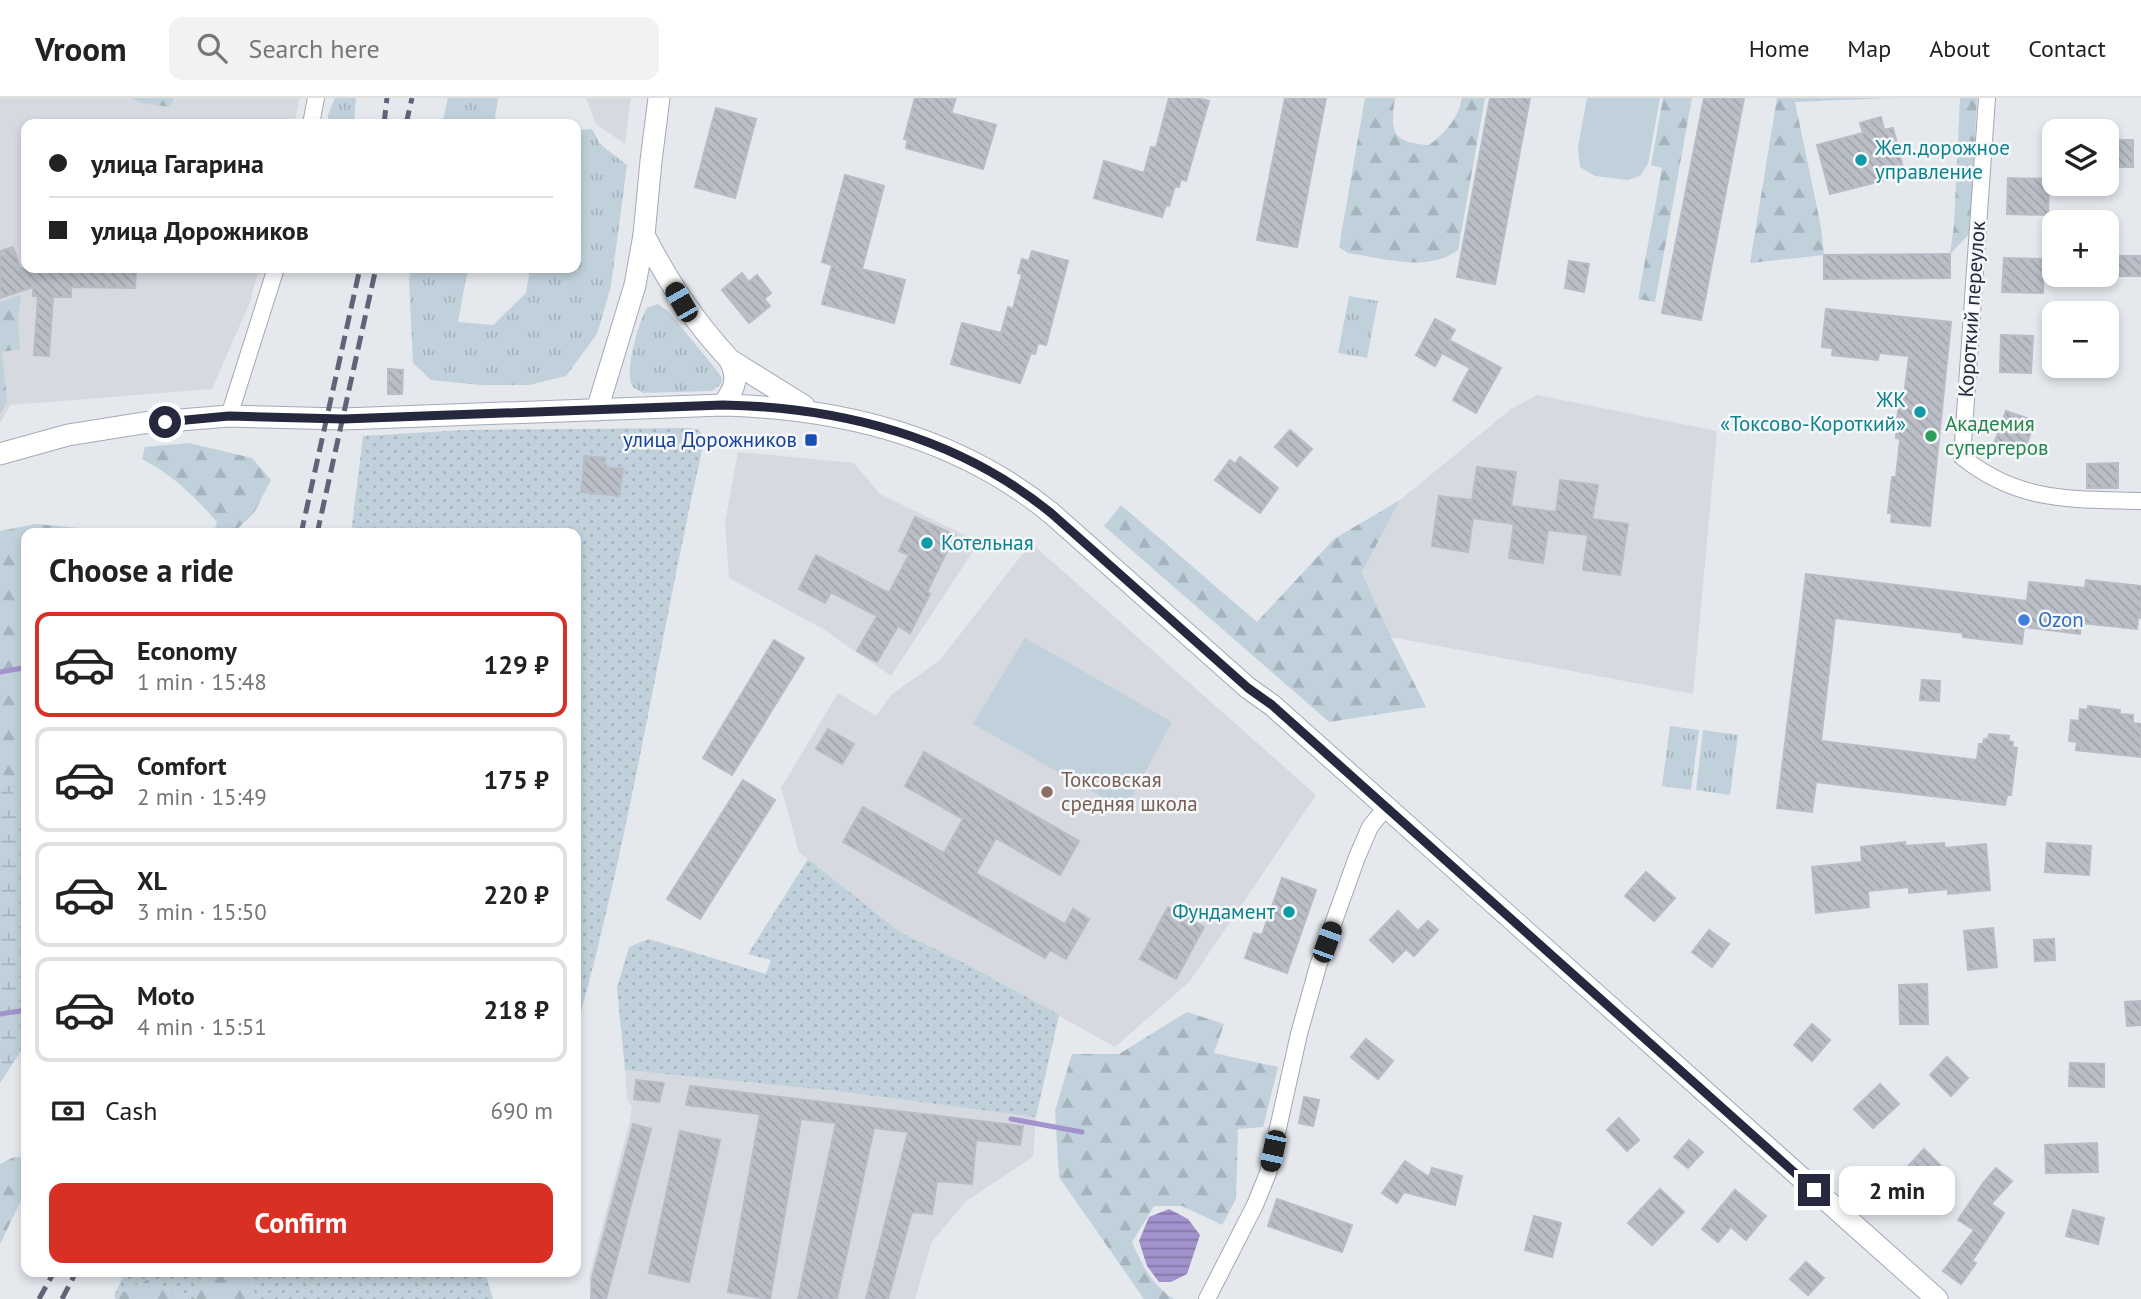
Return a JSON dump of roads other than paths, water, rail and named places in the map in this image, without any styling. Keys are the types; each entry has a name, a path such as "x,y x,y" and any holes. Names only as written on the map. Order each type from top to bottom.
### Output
{"main road":[{"path":"597,410 635,285 644,235 659,98"},
{"path":"644,235 681,302 730,360 737,373 736,384 723,405"},
{"path":"730,360 811,410"},
{"path":"0,454 68,435 143,424 229,416 328,418 723,405 811,410 906,434 991,470 1027,493 1248,688 1272,705 1937,1299"}],"street":[{"path":"312,119 316,98"},
{"name":"Короткий переулок","path":"1987,98 1962,457 1979,471 2017,490 2066,499 2141,501"},
{"path":"229,416 274,273"},
{"path":"1207,1299 1255,1205 1268,1173 1299,1034 1318,966 1370,827 1386,807"}],"waterway":[{"path":"0,672 21,668"},
{"path":"0,1014 21,1011"},
{"path":"1011,1119 1082,1132"}],"railway":[{"path":"385,119 387,98"},
{"path":"407,119 412,98"},
{"path":"302,528 359,273"},
{"path":"318,528 375,273"},
{"path":"39,1299 51,1277"},
{"path":"62,1299 73,1277"}],"place":[{"name":"Жел.дорожное управление","path":"1861,160"},
{"name":"ЖК «Токсово-Короткий»","path":"1920,412"},
{"name":"Академия супергеров","path":"1931,436"},
{"name":"улица Дорожников","path":"811,440"},
{"name":"Котельная","path":"927,543"},
{"name":"Ozon","path":"2024,620"},
{"name":"Токсовская средняя школа","path":"1047,792"},
{"name":"Фундамент","path":"1289,912"}]}
